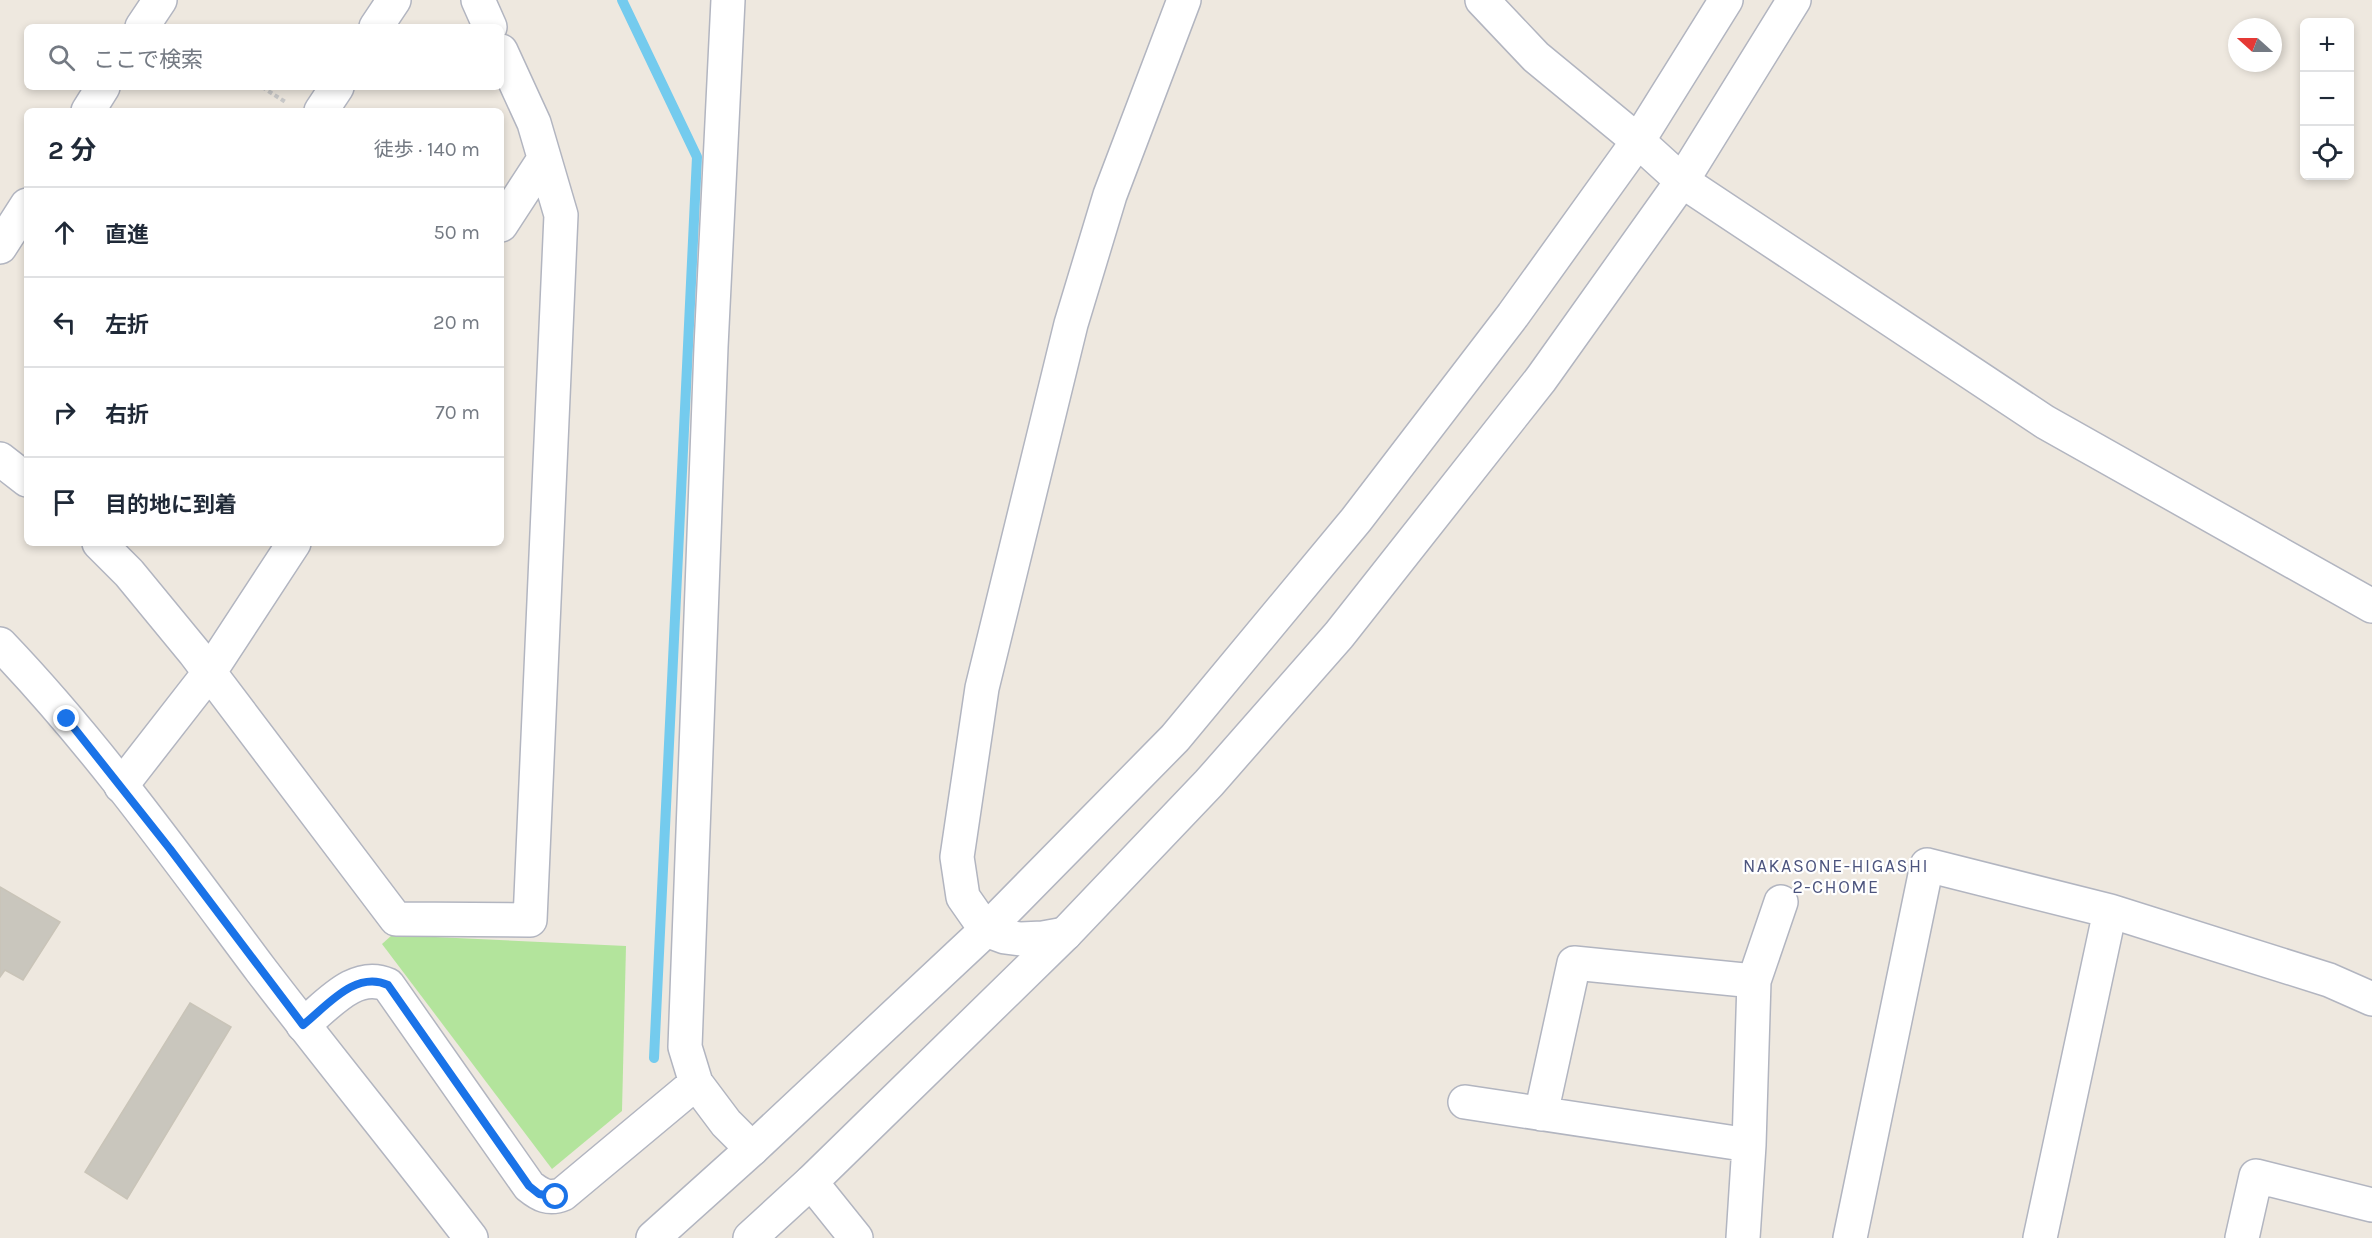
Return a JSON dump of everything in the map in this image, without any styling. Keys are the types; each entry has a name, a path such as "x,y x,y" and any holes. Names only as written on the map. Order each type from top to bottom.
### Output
{"street":[{"path":"144,24 160,0"},
{"path":"378,24 393,0"},
{"path":"478,0 489,24"},
{"path":"728,0 711,347 685,1047 696,1083 726,1123 752,1149"},
{"path":"1065,934 1021,939 1005,937 986,930 963,897 957,857 982,688 1071,324 1110,195 1184,0"},
{"path":"1482,0 1536,57 1638,141 1682,181 2045,422 2372,606"},
{"path":"653,1238 752,1149 986,930 1175,738 1356,520 1513,315 1638,141 1726,0"},
{"path":"750,1238 811,1182 1065,934 1209,783 1339,635 1541,379 1682,181 1794,0"},
{"path":"102,546 129,573 194,652 396,920 530,920 561,215 534,123 504,58"},
{"path":"90,108 101,90"},
{"path":"323,108 335,90"},
{"path":"504,220 544,159"},
{"path":"0,247 24,210"},
{"path":"0,459 24,478"},
{"path":"121,786 209,673 292,546"},
{"path":"0,644 67,719 121,786 303,1025 397,1141 471,1238"},
{"path":"1850,1238 1927,865 2110,911 2329,980 2372,999"},
{"path":"1743,1238 1749,1145 1754,981 1781,902"},
{"path":"2040,1238 2110,911"},
{"path":"1541,1114 1574,963 1754,981"},
{"path":"303,1025 356,983 368,980 388,985 529,1186 547,1197 564,1194 696,1083"},
{"path":"1465,1102 1749,1145"},
{"path":"2242,1238 2256,1176 2372,1205"},
{"path":"811,1182 856,1238"}],"path":[{"path":"266,90 289,105"}],"green space":[{"path":"392,935 626,946 622,1111 552,1169 382,944"}],"building":[{"path":"0,887 60,922 23,980 5,970 0,977"},
{"path":"190,1003 231,1027 127,1199 85,1172"}],"waterway":[{"path":"622,0 697,157 654,1058"}],"district":[{"name":"NAKASONE-HIGASHI 2-CHOME","path":"1836,876"}],"route":[{"path":"67,719 170,849 303,1025 356,983 368,980 388,985 396,992 529,1186 539,1194 556,1197"}]}
